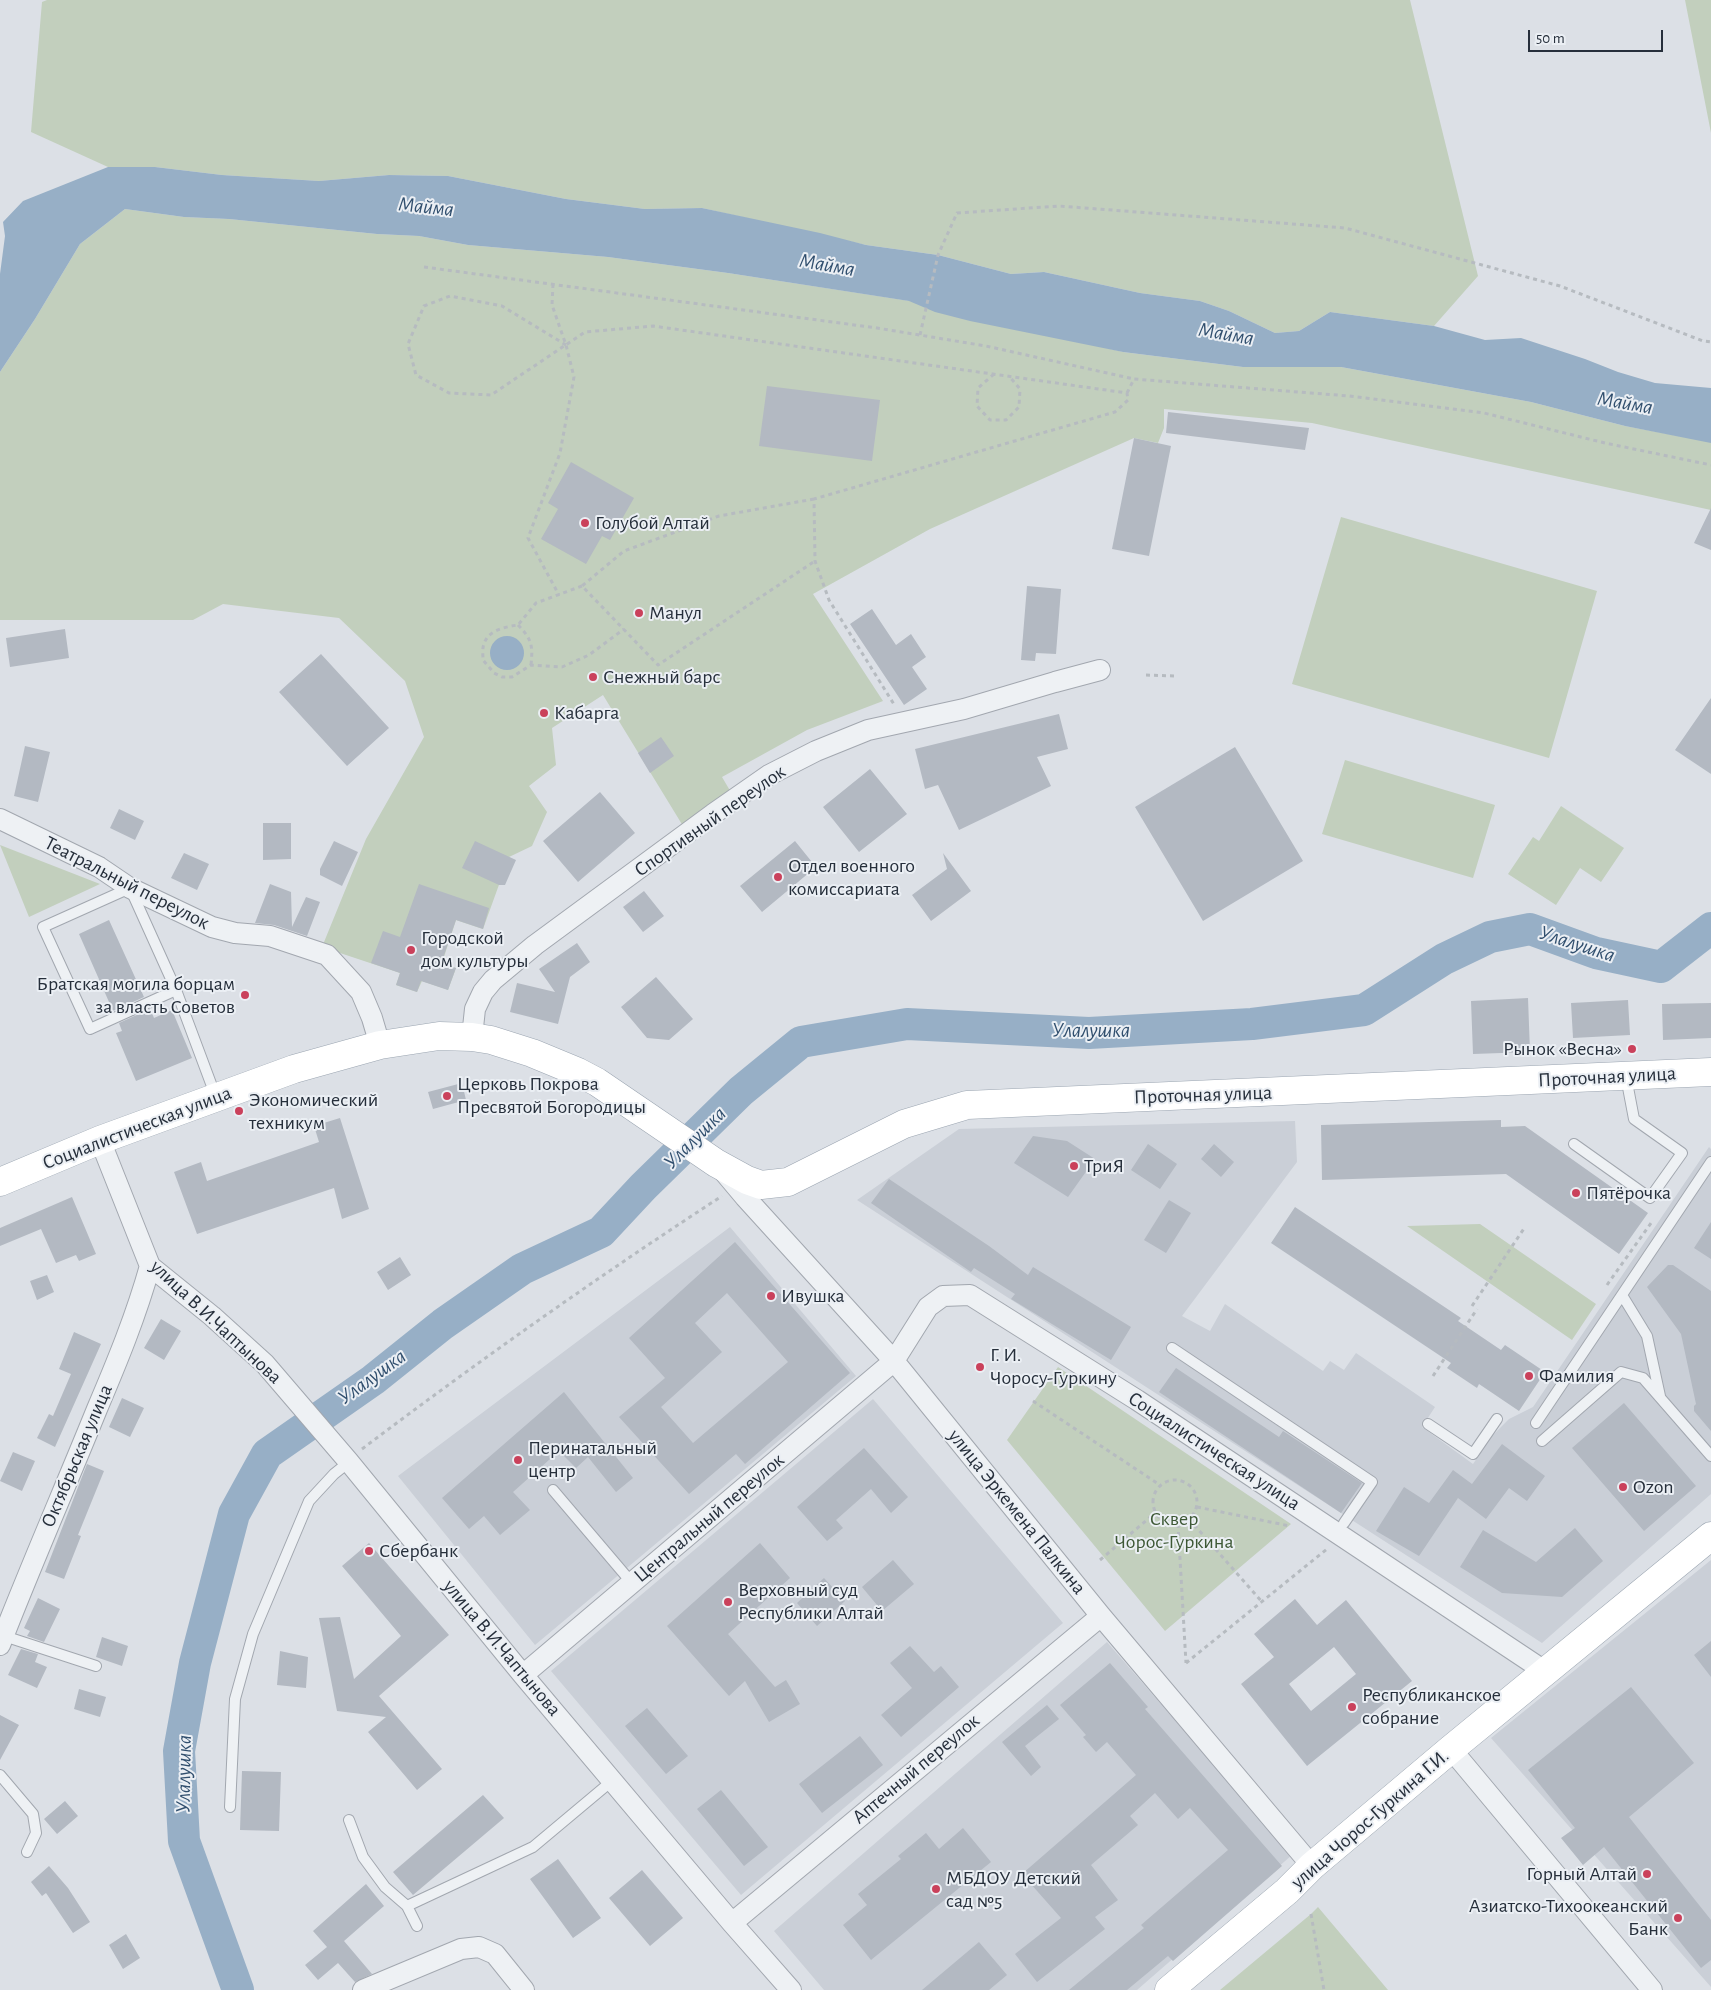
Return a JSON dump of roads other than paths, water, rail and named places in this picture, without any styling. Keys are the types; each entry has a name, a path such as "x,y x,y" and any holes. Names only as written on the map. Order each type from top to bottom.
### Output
{"main road":[{"name":"Социалистическая улица","path":"0,1182 100,1140 294,1069 380,1045 439,1036 472,1037 510,1045 578,1072 597,1082 716,1163"},
{"name":"Проточная улица","path":"716,1163 747,1180 761,1185 788,1182 904,1124 967,1105 1711,1072"},
{"name":"улица Чорос-Гуркина Г.И.","path":"1169,1990 1287,1892 1312,1866 1451,1749 1711,1536"}],"street":[{"name":"Спортивный переулок","path":"472,1037 475,1009 483,992 493,980 535,945 768,775 816,751 868,730 964,709 1100,670"},
{"name":"Театральный переулок","path":"0,819 99,866 130,888 212,927 235,933 270,936 327,954 361,992 372,1018 380,1045"},
{"name":"улица В.И.Чаптынова","path":"100,1140 150,1266 206,1311 265,1364 293,1396 351,1455 523,1675 732,1923 791,1990"},
{"name":"улица Эркемена Палкина","path":"716,1163 894,1361 1101,1616 1312,1866"},
{"name":"Октябрьская улица","path":"2,1640 34,1558 139,1308 150,1266"},
{"name":"Социалистическая улица","path":"894,1361 928,1307 943,1296 970,1295 1341,1528 1546,1672"},
{"name":"Центральный переулок","path":"523,1675 894,1361"},
{"name":"Аптечный переулок","path":"732,1923 1101,1616"},
{"path":"1451,1749 1652,1990"},
{"path":"363,1990 461,1949 479,1947 495,1954 524,1990"}],"lane":[{"path":"176,990 90,1029 43,927 130,888 176,990 216,1098"},
{"path":"1574,1144 1650,1198 1682,1153 1634,1119 1625,1076"},
{"path":"1536,1423 1711,1162"},
{"path":"1622,1295 1647,1336 1660,1397"},
{"path":"1172,1348 1372,1482 1341,1528"},
{"path":"1542,1441 1621,1372 1643,1378 1711,1456"},
{"path":"1428,1424 1473,1454 1497,1419"},
{"path":"230,1807 235,1699 253,1634 309,1501 351,1455"},
{"path":"553,1490 632,1583"},
{"path":"2,1640 96,1666"},
{"path":"0,1775 33,1814 36,1833 27,1852"},
{"path":"407,1906 533,1848 613,1780"},
{"path":"349,1820 363,1857 385,1887 407,1906 417,1926"}],"water":[{"name":"Майма","path":"108,167 155,167 222,175 319,181 389,175 448,176 566,199 645,209 702,208 820,233 866,245 938,255 1011,274 1044,272 1140,293 1200,301 1229,311 1275,333 1299,331 1330,312 1434,326 1485,340 1521,338 1655,383 1711,388 1711,443 1625,426 1531,402 1341,367 1243,367 1123,352 970,321 935,312 909,301 728,273 608,257 468,245 419,236 377,234 229,219 184,217 125,209 80,244 35,319 0,372 0,274 5,236 3,222 23,201"},
{"path":"507,636 514,637 519,641 523,646 523,660 519,665 514,669 507,670 500,669 495,665 491,660 490,653 491,646 495,641 500,637"}],"waterway":[{"name":"Улалушка","path":"238,1990 184,1841 179,1751 195,1663 234,1514 267,1454 373,1380 443,1324 522,1269 601,1232 643,1187 741,1091 801,1042 907,1024 1089,1033 1252,1024 1364,1010 1444,959 1490,937 1530,929 1596,953 1661,967 1711,928"}],"place":[{"name":"Голубой Алтай","path":"585,523"},
{"name":"Манул","path":"639,613"},
{"name":"Снежный барс","path":"593,677"},
{"name":"Кабарга","path":"544,713"},
{"name":"Отдел военного комиссариата","path":"778,877"},
{"name":"Городской дом культуры","path":"411,950"},
{"name":"Братская могила борцам за власть Советов","path":"245,995"},
{"name":"Рынок «Весна»","path":"1632,1049"},
{"name":"Церковь Покрова Пресвятой Богородицы","path":"447,1096"},
{"name":"Экономический техникум","path":"239,1111"},
{"name":"ТриЯ","path":"1074,1166"},
{"name":"Пятёрочка","path":"1576,1193"},
{"name":"Ивушка","path":"771,1296"},
{"name":"Г. И. Чоросу-Гуркину","path":"980,1367"},
{"name":"Фамилия","path":"1529,1376"},
{"name":"Перинатальный центр","path":"518,1460"},
{"name":"Ozon","path":"1623,1487"},
{"name":"Сбербанк","path":"369,1551"},
{"name":"Верховный суд Республики Алтай","path":"728,1602"},
{"name":"Республиканское собрание","path":"1352,1707"},
{"name":"Горный Алтай","path":"1647,1874"},
{"name":"МБДОУ Детский сад №5","path":"936,1889"},
{"name":"Азиатско-Тихоокеанский Банк","path":"1678,1918"}],"park label":[{"name":"Сквер Чорос-Гуркина","path":"1174,1530"}]}
